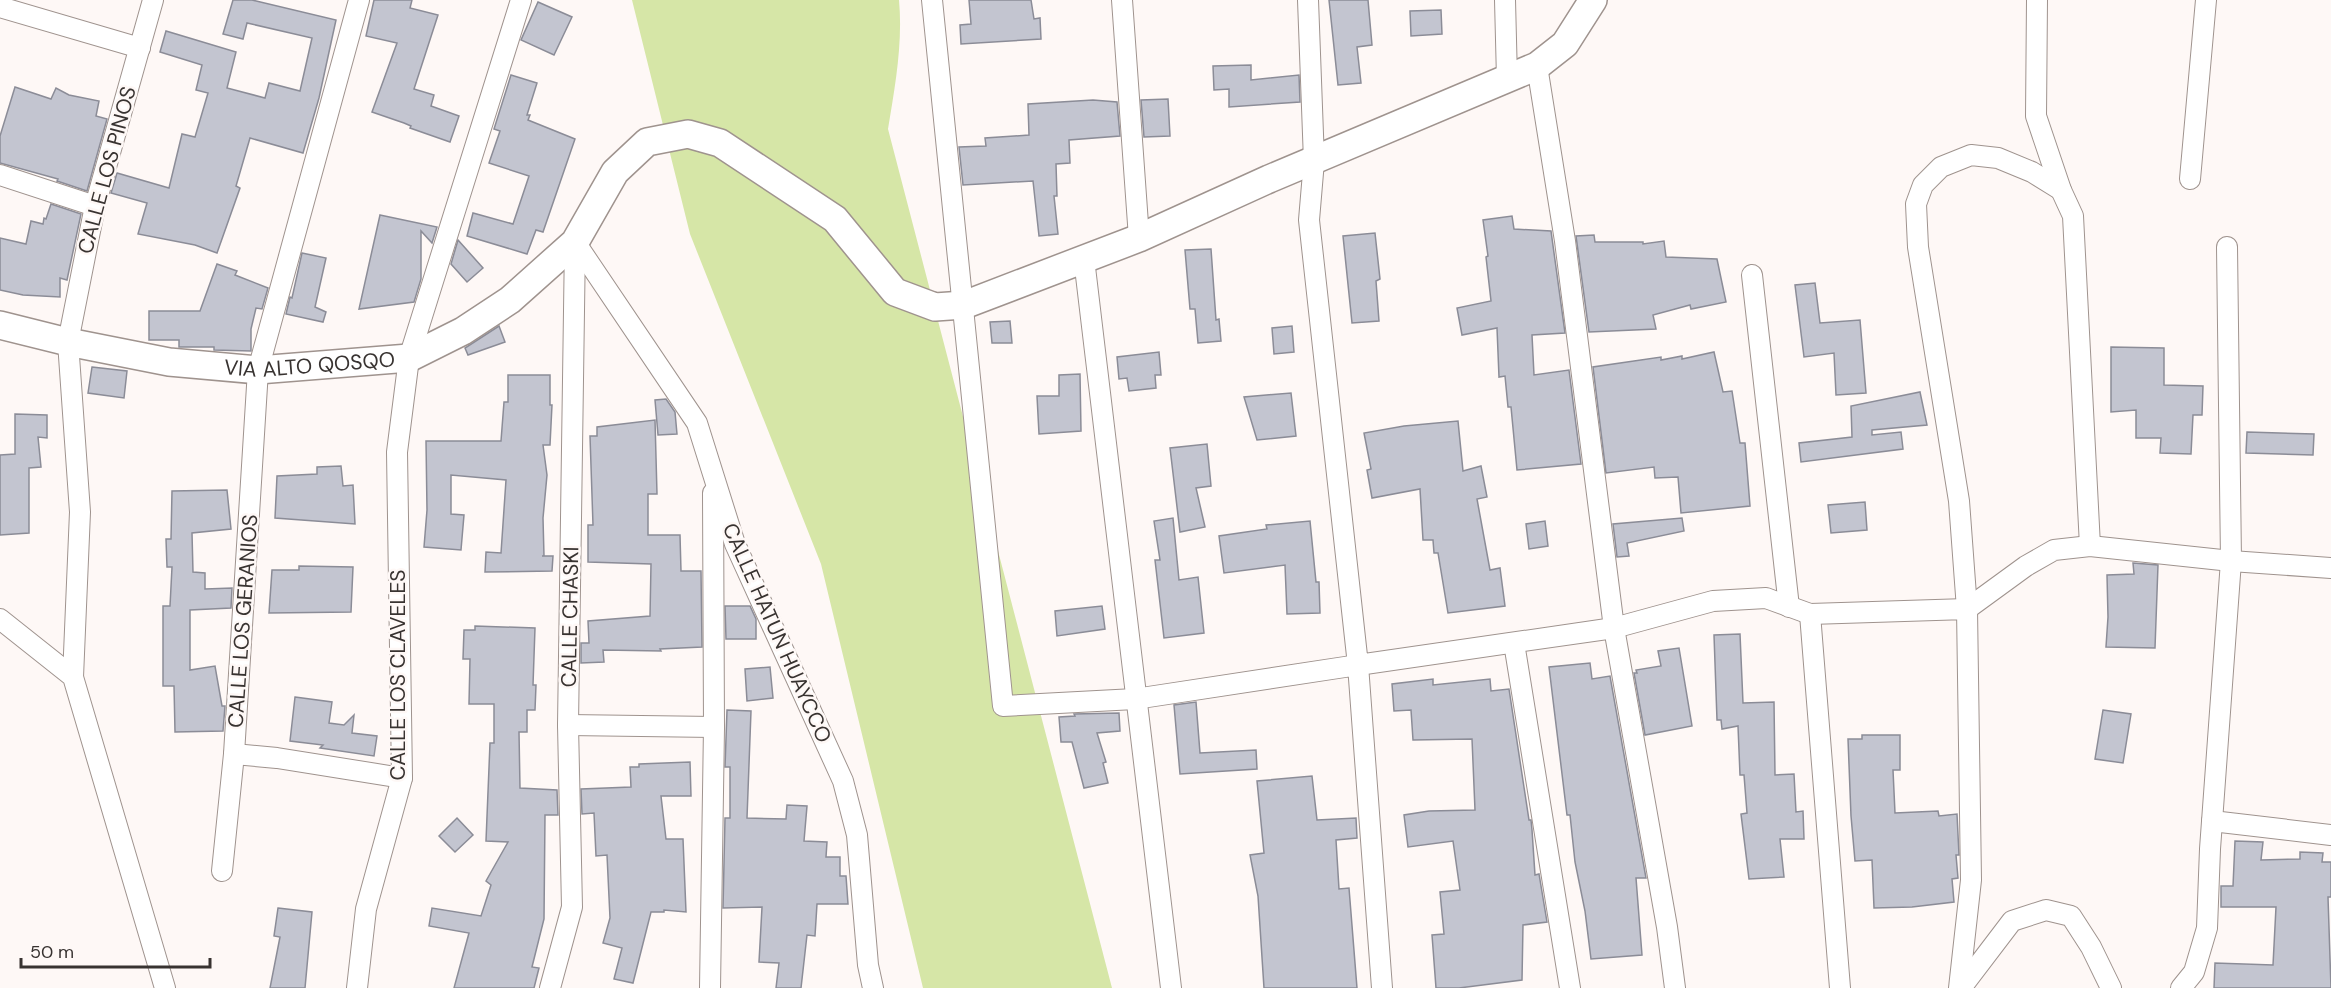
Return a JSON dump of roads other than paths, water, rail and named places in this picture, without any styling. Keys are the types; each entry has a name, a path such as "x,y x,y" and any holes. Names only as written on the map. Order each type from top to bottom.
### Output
{"street":[{"name":"CALLE LOS PINOS","path":"153,0 94,206 68,342 80,512 74,677 165,988"},
{"name":"CALLE LOS GERANIOS","path":"222,871 234,754 258,370 359,0"},
{"name":"CALLE LOS CLAVELES","path":"357,988 366,909 402,778 397,453 409,358 521,0"},
{"path":"932,0 1003,706 1135,699 1514,643 1614,628 1713,601 1766,598 1810,614 1967,609 2026,566 2054,550 2090,546 2230,561 2331,568"},
{"path":"1122,0 1139,238"},
{"path":"1308,0 1314,161 1309,220 1358,665 1382,988"},
{"path":"1505,0 1507,79"},
{"name":"VIA ALTO QOSQO","path":"0,325 169,363 258,370 409,358 463,332 510,300 575,242 615,172 647,142 688,134 720,143 835,219 895,292 935,307 964,305 1139,238 1537,66 1565,44 1593,0"},
{"path":"2037,0 2036,116 2061,190 2073,216 2090,546"},
{"path":"2190,179 2206,0"},
{"path":"0,7 140,48"},
{"path":"1537,66 1564,241 1614,628 1667,927 1675,988"},
{"path":"1960,988 1971,880 1967,609 1959,501 1918,247 1916,204 1923,185 1941,167 1971,155 1998,158 2032,172 2061,190"},
{"path":"0,175 94,206"},
{"name":"CALLE HATUN HUAYCCO","path":"575,242 697,423 735,544 843,781 857,835 868,965 873,988"},
{"name":"CALLE CHASKI","path":"550,988 572,907 568,725 575,242"},
{"path":"2181,988 2194,972 2207,928 2230,561 2227,247"},
{"path":"1084,259 1171,988"},
{"path":"1752,275 1789,607"},
{"path":"710,988 714,727 712,471"},
{"path":"1810,614 1840,988"},
{"path":"0,619 74,677"},
{"path":"1514,643 1570,988"},
{"path":"568,725 714,727"},
{"path":"234,754 277,758 402,778"},
{"path":"2212,821 2331,836"},
{"path":"1960,988 2012,921 2046,910 2071,916 2091,947 2111,988"}]}
